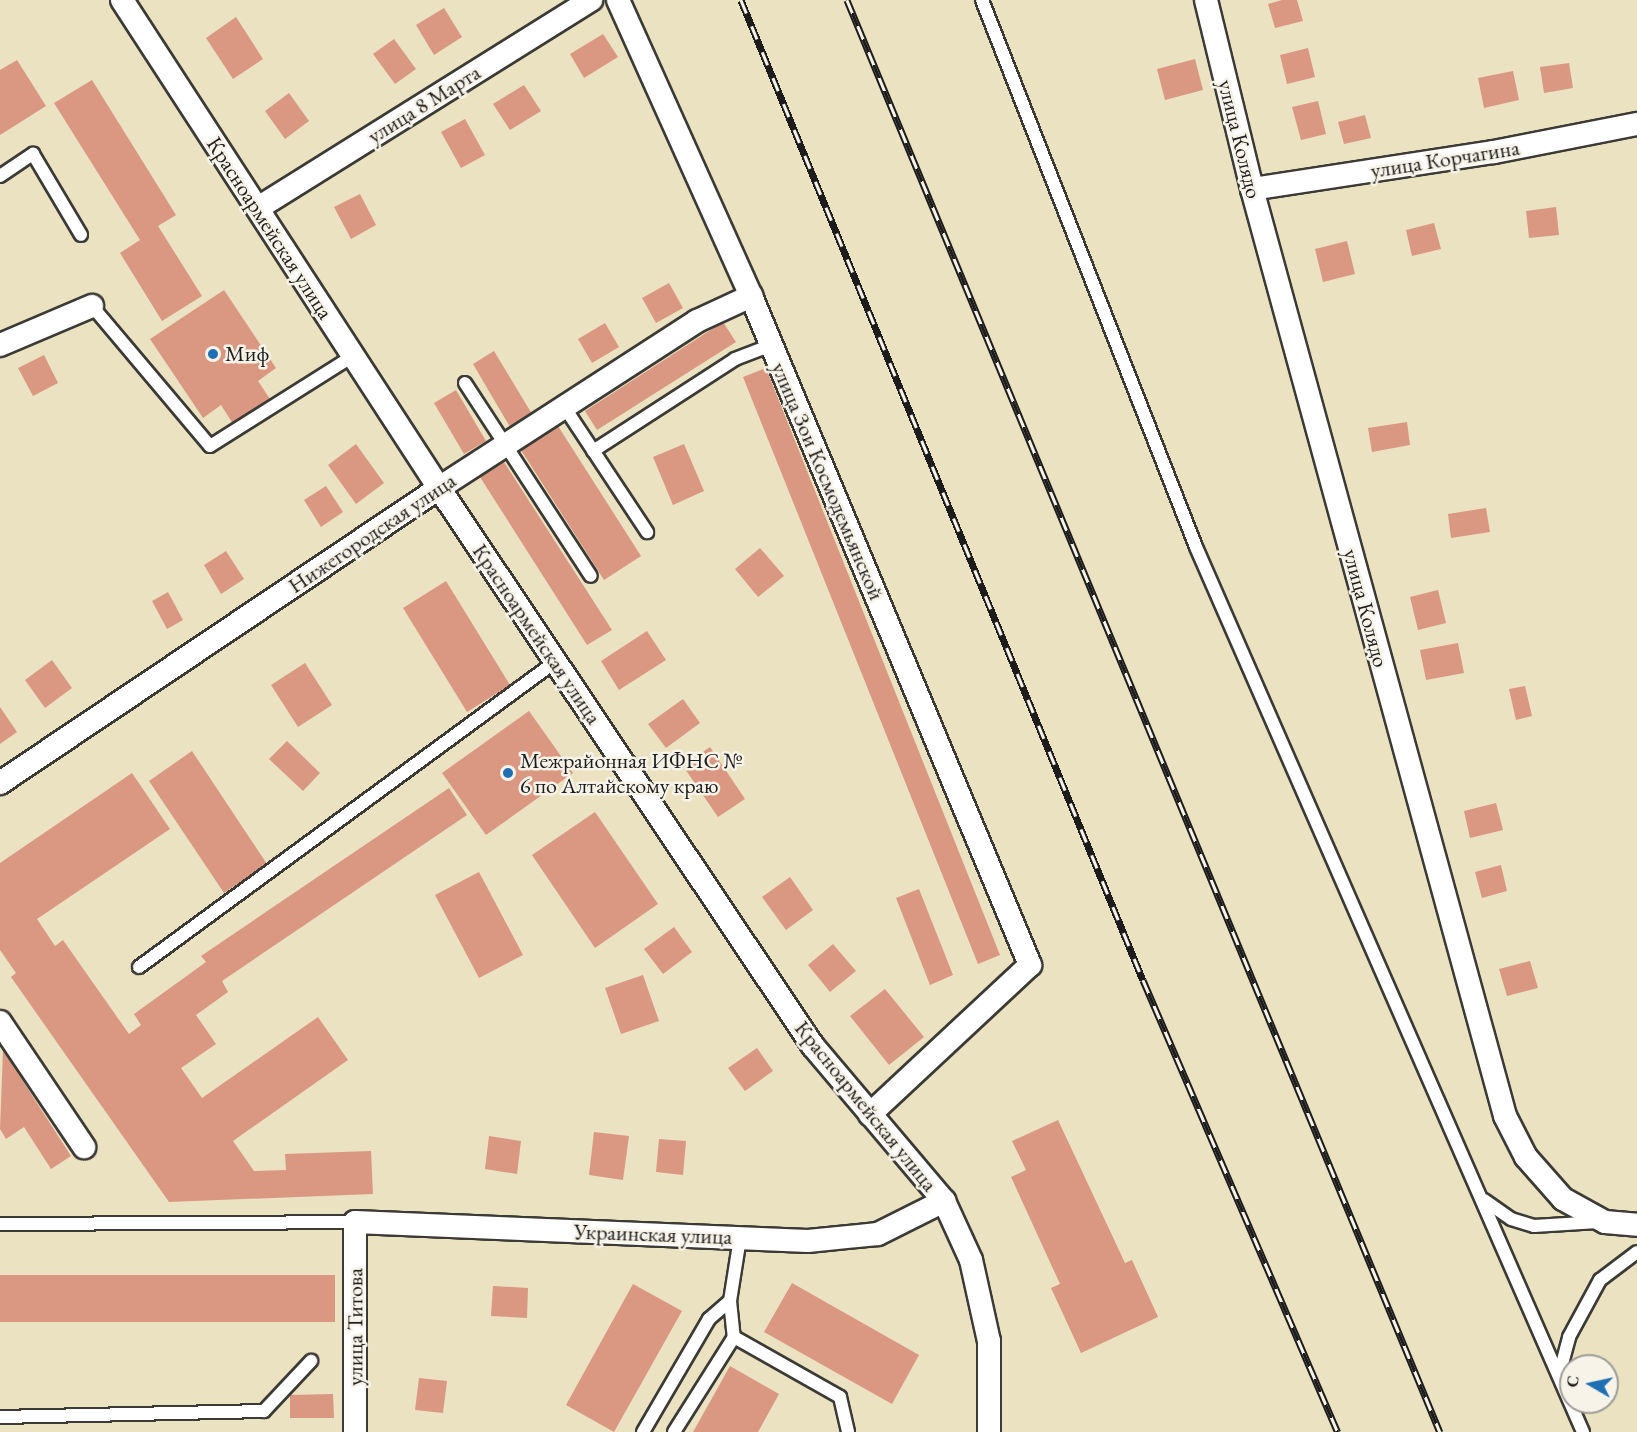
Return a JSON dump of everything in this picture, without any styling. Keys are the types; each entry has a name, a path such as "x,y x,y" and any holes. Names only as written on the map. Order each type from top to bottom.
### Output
{"street":[{"name":"Красноармейская улица","path":"122,0 438,488 813,1046 944,1201 971,1260 989,1341 989,1432"},
{"name":"улица 8 Марта","path":"258,208 591,0"},
{"name":"улица Зои Космодемьянской","path":"618,0 751,296 1030,965 870,1114"},
{"name":"улица Колядо","path":"1206,0 1252,189 1505,1116 1526,1157 1563,1200 1605,1222"},
{"name":"улица Корчагина","path":"1252,189 1494,152 1637,124"},
{"name":"Нижегородская улица","path":"0,783 438,488 697,321 751,296"},
{"path":"0,345 92,306"},
{"path":"0,1022 84,1147"},
{"name":"Украинская улица","path":"355,1222 808,1241 878,1234 944,1201"},
{"name":"улица Титова","path":"355,1222 355,1432"},
{"path":"1605,1222 1637,1225"}],"lane":[{"path":"982,0 1196,548 1559,1375"},
{"path":"0,177 33,154 81,236"},
{"path":"92,306 210,446 353,356"},
{"path":"593,451 735,359 771,345"},
{"path":"465,383 591,576"},
{"path":"565,408 647,532"},
{"path":"139,967 555,662"},
{"path":"1483,1199 1511,1219 1534,1226 1605,1222"},
{"path":"0,1224 355,1222"},
{"path":"674,1432 734,1337 730,1301 740,1238"},
{"path":"1565,1354 1569,1337 1600,1280 1637,1252"},
{"path":"643,1432 709,1319 730,1301"},
{"path":"734,1337 840,1397 848,1432"},
{"path":"0,1417 264,1411 311,1361"},
{"path":"1575,1414 1583,1432"}],"building":[{"path":"1282,0 1297,0 1303,21 1275,28 1268,4"},
{"path":"444,8 462,37 434,55 416,25"},
{"path":"236,17 263,59 233,79 206,38"},
{"path":"603,34 618,57 584,78 570,54"},
{"path":"394,39 416,69 395,84 373,54"},
{"path":"1308,48 1315,77 1287,84 1280,55"},
{"path":"1195,59 1203,90 1165,100 1157,69"},
{"path":"17,60 46,106 0,135 0,70"},
{"path":"1569,63 1573,88 1544,93 1540,67"},
{"path":"1513,71 1519,100 1484,108 1478,78"},
{"path":"92,80 176,215 158,226 202,296 162,321 120,253 140,240 54,103"},
{"path":"524,85 541,111 510,130 493,104"},
{"path":"289,93 309,121 285,139 265,111"},
{"path":"1318,101 1326,134 1301,140 1292,107"},
{"path":"1365,115 1371,138 1344,144 1338,122"},
{"path":"465,119 485,155 461,168 441,132"},
{"path":"360,194 376,225 351,239 334,207"},
{"path":"1556,207 1559,235 1529,238 1526,211"},
{"path":"1434,223 1441,249 1412,256 1406,230"},
{"path":"1347,241 1355,274 1323,282 1315,249"},
{"path":"669,283 683,308 656,323 642,298"},
{"name":"Миф","path":"224,290 276,368 258,381 272,402 235,427 221,405 203,418 150,339"},
{"path":"723,322 736,342 597,430 585,411"},
{"path":"605,323 619,347 592,363 578,339"},
{"path":"494,351 532,414 510,427 473,364"},
{"path":"44,355 58,383 33,396 18,368"},
{"path":"766,368 1000,955 978,964 743,377"},
{"path":"456,390 486,441 464,454 434,403"},
{"path":"1407,422 1410,445 1372,452 1368,428"},
{"path":"558,426 641,556 604,580 521,450"},
{"path":"356,444 384,483 356,504 328,465"},
{"path":"684,444 704,491 673,505 653,457"},
{"path":"504,462 612,630 587,645 480,477"},
{"path":"326,486 343,512 321,527 304,500"},
{"path":"1486,508 1490,532 1451,538 1448,514"},
{"path":"760,548 784,576 758,597 735,569"},
{"path":"226,551 244,579 221,594 204,565"},
{"path":"446,581 510,685 467,712 403,608"},
{"path":"1438,590 1446,623 1418,630 1410,597"},
{"path":"168,592 183,620 167,629 152,601"},
{"path":"647,631 666,660 619,690 601,661"},
{"path":"1458,643 1464,673 1426,680 1420,650"},
{"path":"52,660 72,688 45,708 25,680"},
{"path":"305,663 332,705 298,727 271,685"},
{"path":"1525,686 1532,716 1516,720 1509,689"},
{"path":"683,699 700,723 666,748 648,724"},
{"path":"0,707 17,732 0,744"},
{"name":"Межрайонная ИФНС № 6 по Алтайскому краю","path":"529,711 573,773 486,835 442,773"},
{"path":"287,741 320,773 303,791 269,759"},
{"path":"710,747 745,799 718,817 683,766"},
{"path":"192,751 267,864 224,893 149,781"},
{"path":"132,773 170,829 37,919 55,946 63,940 129,1034 141,1025 134,1014 206,962 201,956 449,788 467,815 222,981 228,992 196,1015 216,1044 181,1068 202,1098 318,1017 348,1060 233,1141 254,1171 286,1170 285,1154 371,1151 373,1194 169,1202 11,977 16,973 0,950 0,863"},
{"path":"1496,803 1503,830 1470,838 1464,811"},
{"path":"595,812 658,904 595,948 532,855"},
{"path":"1501,865 1507,891 1482,898 1475,872"},
{"path":"479,872 523,955 479,978 435,895"},
{"path":"790,877 813,910 786,930 762,897"},
{"path":"919,889 953,975 930,985 896,898"},
{"path":"674,927 692,952 663,974 644,949"},
{"path":"833,944 856,971 830,992 808,965"},
{"path":"1530,961 1538,988 1507,996 1499,969"},
{"path":"643,975 659,1021 621,1034 605,988"},
{"path":"885,989 924,1037 889,1065 850,1016"},
{"path":"757,1048 773,1071 745,1091 728,1068"},
{"path":"3,1050 71,1156 51,1169 24,1127 6,1139 0,1129"},
{"path":"1058,1120 1125,1263 1132,1260 1158,1317 1081,1353 1051,1288 1060,1284 1011,1177 1026,1170 1012,1141"},
{"path":"594,1132 629,1136 623,1180 589,1175"},
{"path":"489,1136 521,1141 517,1174 485,1169"},
{"path":"659,1139 686,1141 683,1175 656,1172"},
{"path":"0,1275 335,1275 335,1322 0,1322"},
{"path":"792,1283 919,1355 892,1404 764,1332"},
{"path":"633,1284 682,1311 614,1432 566,1405"},
{"path":"493,1286 528,1288 527,1318 491,1316"},
{"path":"730,1366 779,1394 758,1432 693,1432"},
{"path":"419,1378 447,1381 443,1413 415,1410"},
{"path":"333,1394 334,1418 290,1418 290,1395"}],"railway":[{"path":"741,0 1143,980 1338,1432"},
{"path":"847,0 1440,1432"}],"place":[{"name":"Миф","path":"213,354"},
{"name":"Межрайонная ИФНС № 6 по Алтайскому краю","path":"508,773"}]}
